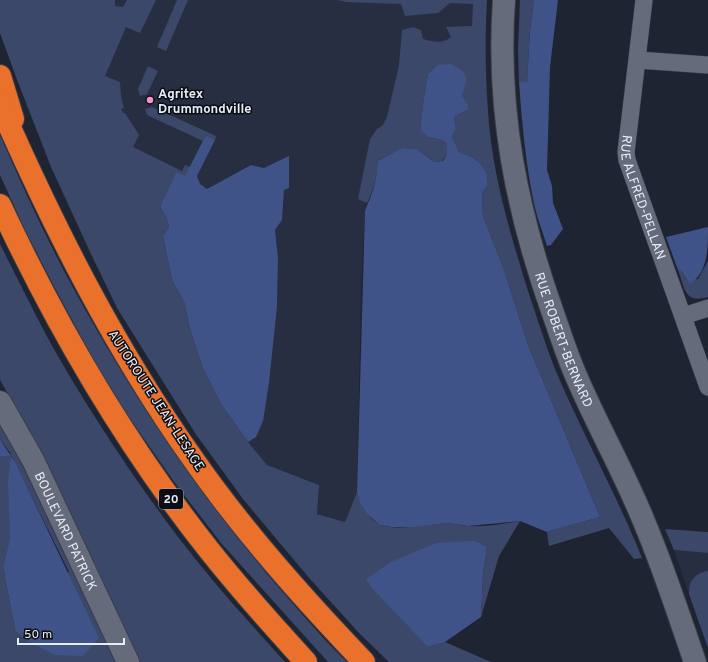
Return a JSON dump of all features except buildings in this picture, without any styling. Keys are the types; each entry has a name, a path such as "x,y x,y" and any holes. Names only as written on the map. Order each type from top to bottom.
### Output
{"highway":[{"path":"0,76 28,168"},
{"name":"AUTOROUTE JEAN-LESAGE","path":"0,105 28,168 66,245 98,306 145,386 183,444 228,506 262,549 307,601 364,662"},
{"name":"20","path":"0,204 26,258 80,360 147,466 184,518 221,565 306,662"}],"street":[{"name":"RUE ROBERT-BERNARD","path":"504,0 502,57 507,133 518,194 533,254 548,300 577,378 652,539 695,662"},
{"name":"RUE ALFRED-PELLAN","path":"644,0 626,152 627,160 708,386"},
{"path":"638,60 708,65"},
{"path":"682,316 708,308"},
{"name":"BOULEVARD PATRICK","path":"0,402 35,466 128,662"}],"shaded area":[{"path":"0,0 115,0 115,6 123,7 127,0 156,0 140,33 126,27 105,76 120,82 121,97 124,108 121,109 139,135 133,147 182,171 185,165 190,167 185,177 176,172 160,207 166,217 169,227 163,236 172,280 185,304 189,326 202,366 221,404 248,442 267,465 319,485 317,514 345,522 357,492 360,502 368,515 379,524 385,526 412,527 452,523 465,526 481,526 520,521 499,556 481,617 483,574 487,547 428,647 445,642 491,662 389,662 360,634 310,579 243,499 195,433 117,308 51,167 16,77 0,33"},
{"path":"49,0 487,0 485,36 488,113 377,177 367,203 365,211 361,295 357,492 345,522 317,514 319,485 267,465 248,442 256,437 269,383 277,307 278,258 275,230 282,220 286,158 264,168 251,165 207,189 200,184 160,207"},
{"path":"177,0 188,0 166,51 157,47"},
{"path":"338,0 487,0 486,70 490,135 493,158 508,225 528,291 555,369 642,558 634,559 609,528 549,546 547,532 600,517 528,345 503,267 483,216 482,193 488,185 487,174 481,164 472,157 459,152 452,136 456,129 454,117 467,110 462,96 467,80 437,65 428,74 420,130 428,137 442,140 447,144 447,153 442,161 435,162 419,151 407,148 401,149 378,161 375,182 367,203 358,199 370,139 377,129 383,125 387,117 399,65 402,30 413,27 421,30 423,39 434,42 445,41 451,37 446,27 472,26 473,4 450,3 438,13 405,16 401,4 346,2"},
{"path":"520,0 534,0 530,31 527,82 519,82 518,49"},
{"path":"534,0 558,0 550,67 547,170 552,186 553,203 563,229 551,245 547,246 535,208 529,177 519,82 527,82 530,31"},
{"path":"451,64 463,71 467,80 462,96 468,105 467,110 454,117 456,129 452,136 459,152 472,157 481,164 487,174 488,185 482,193 483,216 503,267 528,345 600,517 547,532 520,521 468,526 448,523 415,527 391,527 380,525 367,514 360,503 357,492 365,211 374,186 378,161 402,148 416,149 435,162 443,161 447,153 447,144 442,140 428,137 420,130 428,74 437,65"},
{"path":"148,66 158,71 147,94 140,96 138,89"},
{"path":"152,107 216,136 215,140 206,135 203,141 147,115 145,109"},
{"path":"0,135 47,238 64,271 111,355 163,436 219,514 249,552 280,589 347,662 328,662 221,543 175,483 128,416 92,357 57,292 26,232 0,175"},
{"path":"206,135 215,140 197,176 200,184 207,189 251,165 264,168 289,156 289,188 284,190 282,220 275,230 278,258 277,307 269,383 263,421 256,437 248,442 221,404 202,366 189,326 185,304 172,280 163,236 169,227 166,217 160,207 176,172 185,176"},
{"path":"708,227 708,244 704,266 696,279 690,284 682,272 678,270 666,237"},
{"path":"0,244 51,344 95,417 126,464 158,510 201,566 242,615 285,662 140,662 32,436 0,380"},
{"path":"708,261 708,297 700,299 694,298 687,293 684,288 678,270 682,272 687,280 698,279"},
{"path":"0,424 16,452 116,662 0,662 0,457 11,454 0,439","holes":["11,455 69,572 15,630 3,567 10,539"]},
{"path":"0,439 10,455 0,457"},
{"path":"11,456 99,638 83,656 55,655 29,642 15,630 3,567 10,538 8,481"},
{"path":"665,529 708,532 708,553 674,550"},
{"path":"474,541 487,547 483,574 481,617 445,642 428,647 372,588 366,579 391,562 436,543"},
{"path":"674,550 708,553 708,648 689,594"},
{"path":"708,571 708,648 689,594 689,589 693,578 703,572"}],"place":[{"name":"Agritex Drummondville","path":"150,100"}]}
